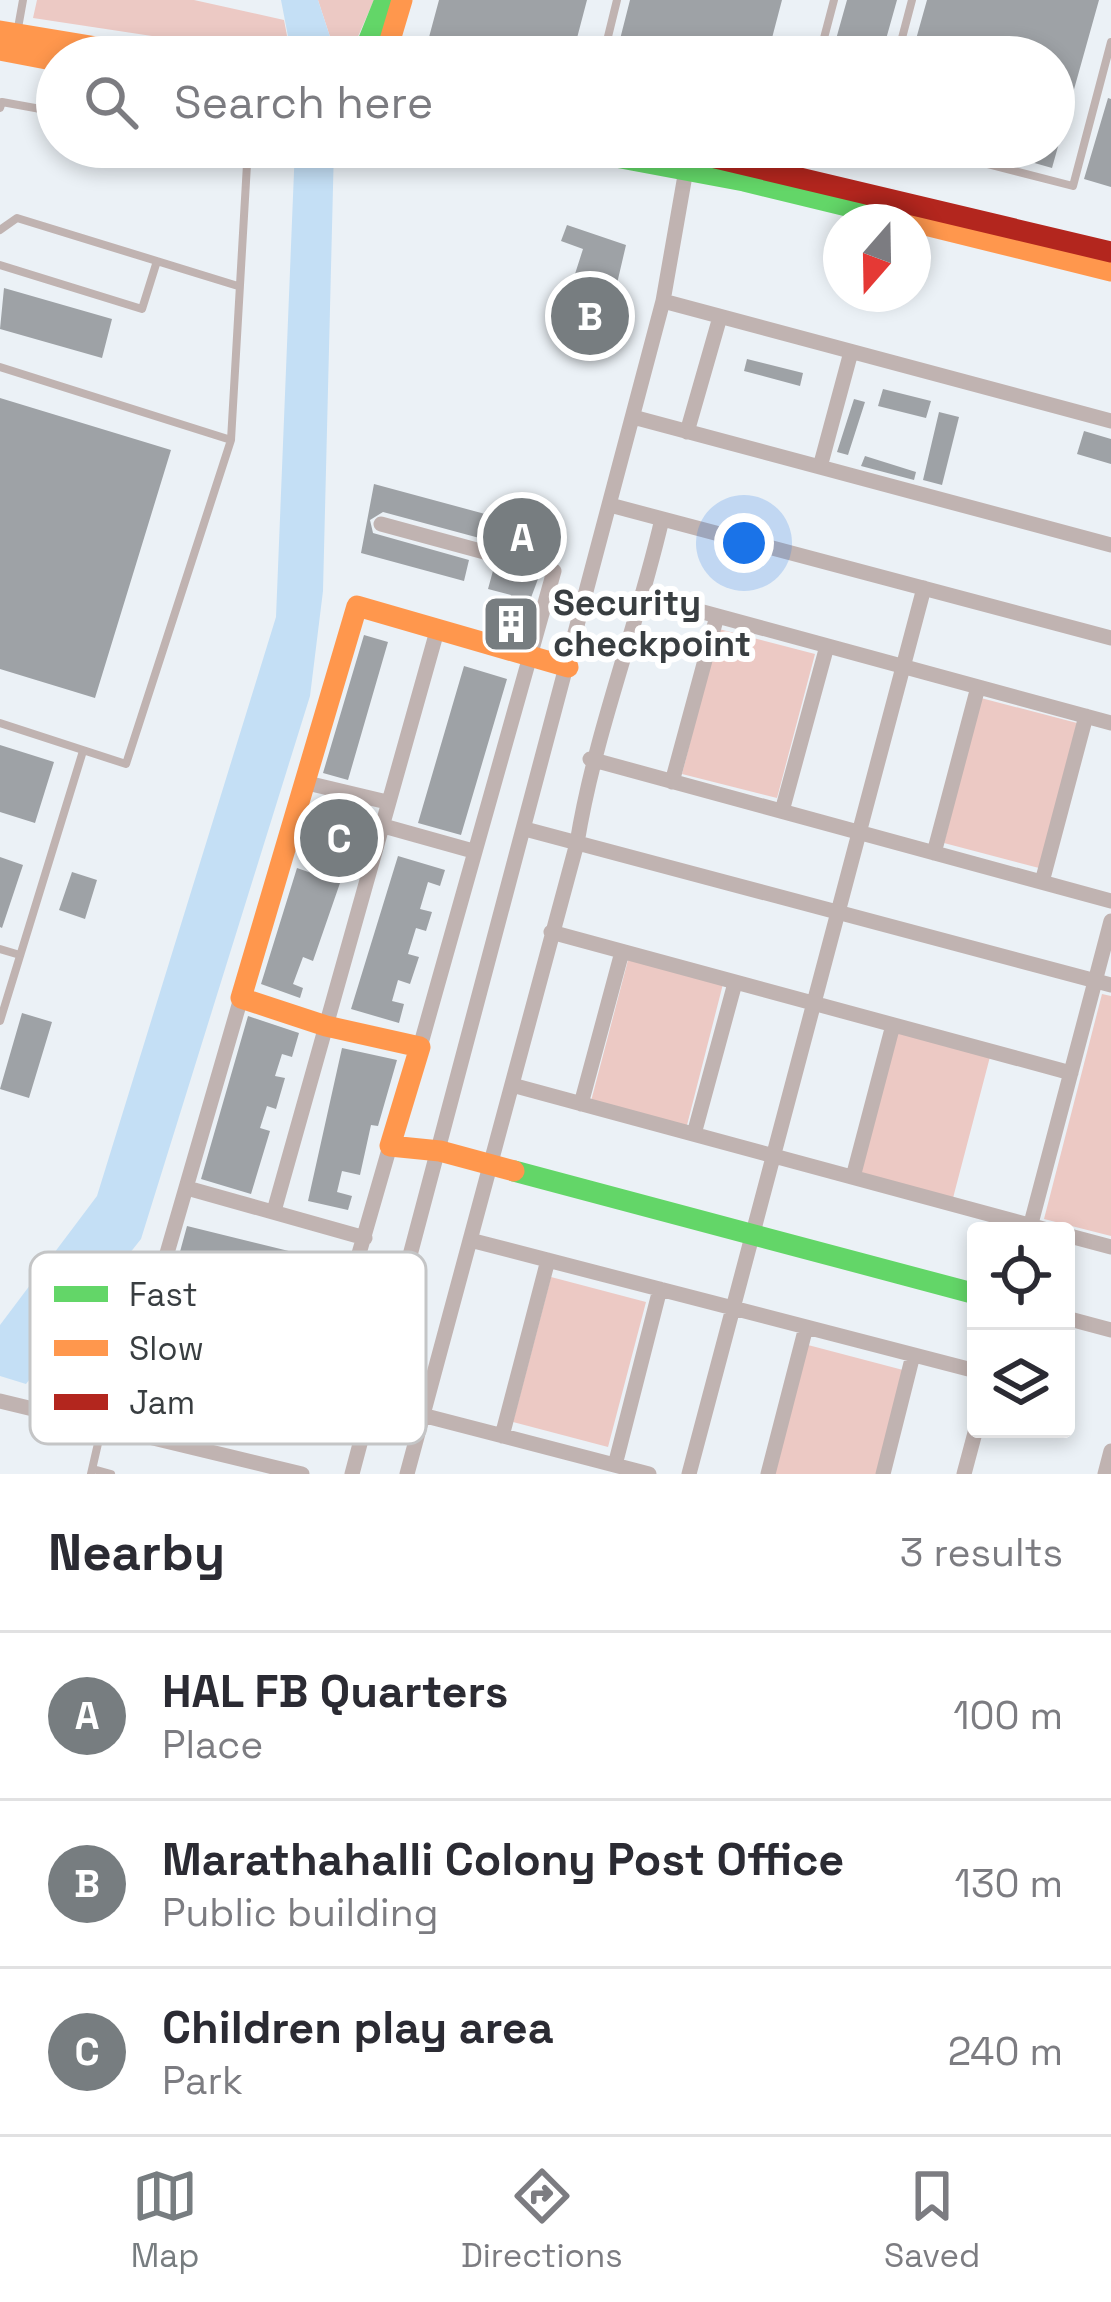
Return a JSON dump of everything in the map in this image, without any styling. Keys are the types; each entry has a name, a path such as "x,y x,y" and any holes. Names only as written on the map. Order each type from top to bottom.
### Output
{"street":[{"path":"370,36 385,0"},
{"path":"391,36 402,0"},
{"path":"0,50 36,57"},
{"path":"412,1252 664,302 679,168"},
{"path":"726,168 851,204"},
{"path":"739,168 1111,252"},
{"path":"931,226 1111,271"},
{"path":"664,302 1111,421"},
{"path":"687,432 720,316"},
{"path":"820,467 851,352"},
{"path":"633,418 1111,545"},
{"path":"610,505 1111,638"},
{"path":"426,1400 578,843 590,759 644,596 662,519"},
{"path":"360,1252 554,571 381,524"},
{"path":"689,1474 924,589"},
{"path":"644,596 1111,723"},
{"path":"168,1252 357,606 568,667"},
{"path":"672,782 717,616"},
{"path":"274,1211 437,631"},
{"path":"782,811 827,646"},
{"path":"934,853 978,687"},
{"path":"1042,882 1087,716"},
{"path":"590,759 1111,901"},
{"path":"303,782 386,802"},
{"path":"380,825 473,851"},
{"path":"525,829 1103,983"},
{"path":"1032,1222 1071,1073 1103,983 1111,921"},
{"path":"551,932 1071,1073"},
{"path":"581,1104 622,952"},
{"path":"694,1134 735,982"},
{"path":"241,998 326,1026 420,1047"},
{"path":"853,1177 893,1025"},
{"path":"512,1085 1009,1222"},
{"path":"390,1146 440,1151 967,1292"},
{"path":"187,1189 364,1238"},
{"path":"1075,1237 1111,1247"},
{"path":"470,1240 967,1370"},
{"path":"502,1436 548,1260"},
{"path":"615,1465 660,1289"},
{"path":"1075,1320 1111,1330"},
{"path":"768,1474 806,1327"},
{"path":"883,1474 914,1355"},
{"path":"426,1416 649,1474"},
{"path":"964,1474 974,1438"},
{"path":"177,1444 302,1474"},
{"path":"352,1474 360,1444"},
{"path":"406,1474 414,1444"},
{"path":"1105,1474 1111,1450"}],"lane":[{"path":"8,32 23,0"},
{"path":"608,36 617,0"},
{"path":"825,36 834,0"},
{"path":"903,36 912,0"},
{"path":"1002,168 1072,186 1111,42"},
{"path":"0,108 2,103 36,109"},
{"path":"0,723 126,764 231,440 246,168"},
{"path":"0,230 17,218 238,286"},
{"path":"0,265 142,309 158,261"},
{"path":"0,367 231,440"},
{"path":"0,1021 83,751"},
{"path":"0,949 20,955"},
{"path":"92,1471 111,1474"}],"shaded area":[{"path":"37,0 194,0 284,20 287,36 152,36 33,18"},
{"path":"318,0 374,0 358,36 330,36"},
{"path":"719,629 815,654 777,798 682,774"},
{"path":"981,698 1077,723 1039,868 944,843"},
{"path":"628,960 723,984 686,1129 590,1105"},
{"path":"1102,994 1111,996 1111,1236 1075,1227 1075,1222 1044,1219"},
{"path":"895,1028 991,1053 953,1198 858,1173"},
{"path":"551,1277 646,1302 608,1447 513,1422"},
{"path":"808,1345 903,1370 876,1474 774,1474"}],"water":[{"path":"281,0 318,0 330,36 288,36"},
{"path":"294,168 333,168 323,591 310,696 141,1239 131,1252 55,1252 97,1196 276,617"},
{"path":"30,1285 30,1379 26,1384 0,1376 0,1325"}],"building":[{"path":"439,0 587,0 578,36 429,36"},
{"path":"630,0 782,0 773,36 621,36"},
{"path":"847,0 897,0 887,36 837,36"},
{"path":"927,0 1099,0 1075,86 1075,36 917,36"},
{"path":"1111,99 1111,187 1084,179"},
{"path":"567,225 626,245 612,305 620,307 609,341 559,324 583,249 561,241"},
{"path":"4,288 112,319 102,358 0,329"},
{"path":"747,359 803,373 800,386 744,371"},
{"path":"883,389 931,401 926,418 878,406"},
{"path":"0,398 171,450 95,698 0,669"},
{"path":"854,399 865,402 848,455 837,452"},
{"path":"939,412 959,417 942,485 923,480"},
{"path":"1084,431 1111,439 1111,464 1077,454"},
{"path":"865,456 916,472 914,480 861,466"},
{"path":"374,484 548,531 542,555 383,512 370,520 373,533 469,560 464,581 361,553"},
{"path":"494,567 538,579 517,635 501,631 511,595 488,589"},
{"path":"364,635 388,642 348,780 323,773"},
{"path":"464,666 507,679 461,835 418,823"},
{"path":"0,745 54,762 35,823 0,812"},
{"path":"398,856 445,870 440,886 428,882 420,909 432,912 426,931 416,928 408,954 419,957 410,984 398,980 392,1001 404,1004 399,1023 351,1009"},
{"path":"0,857 23,865 2,928 0,927"},
{"path":"297,868 340,883 313,961 303,957 293,984 303,988 300,998 261,984"},
{"path":"72,872 97,880 85,919 59,910"},
{"path":"22,1013 52,1022 29,1098 0,1089"},
{"path":"248,1016 299,1033 292,1057 282,1054 275,1076 285,1078 276,1109 267,1106 260,1128 270,1131 251,1194 201,1179"},
{"path":"342,1048 397,1060 378,1126 371,1125 360,1175 342,1171 337,1192 352,1196 348,1210 308,1201"},
{"path":"187,1226 293,1252 180,1252"}],"traffic: fast":[{"path":"370,36 385,0"},
{"path":"674,168 839,204"},
{"path":"514,1171 967,1292"}],"traffic: slow":[{"path":"391,36 402,0"},
{"path":"0,31 36,37"},
{"path":"0,50 36,57"},
{"path":"931,226 1111,271"},
{"path":"514,1171 440,1151 390,1146 420,1047 326,1026 241,998 357,606 568,667"}],"traffic: jam":[{"path":"757,168 1111,252"}],"place":[{"name":"Marathahalli Colony Post Office","path":"590,316"},
{"name":"HAL FB Quarters","path":"522,537"},
{"name":"Security checkpoint","path":"511,624"},
{"name":"Children play area","path":"339,838"}]}
